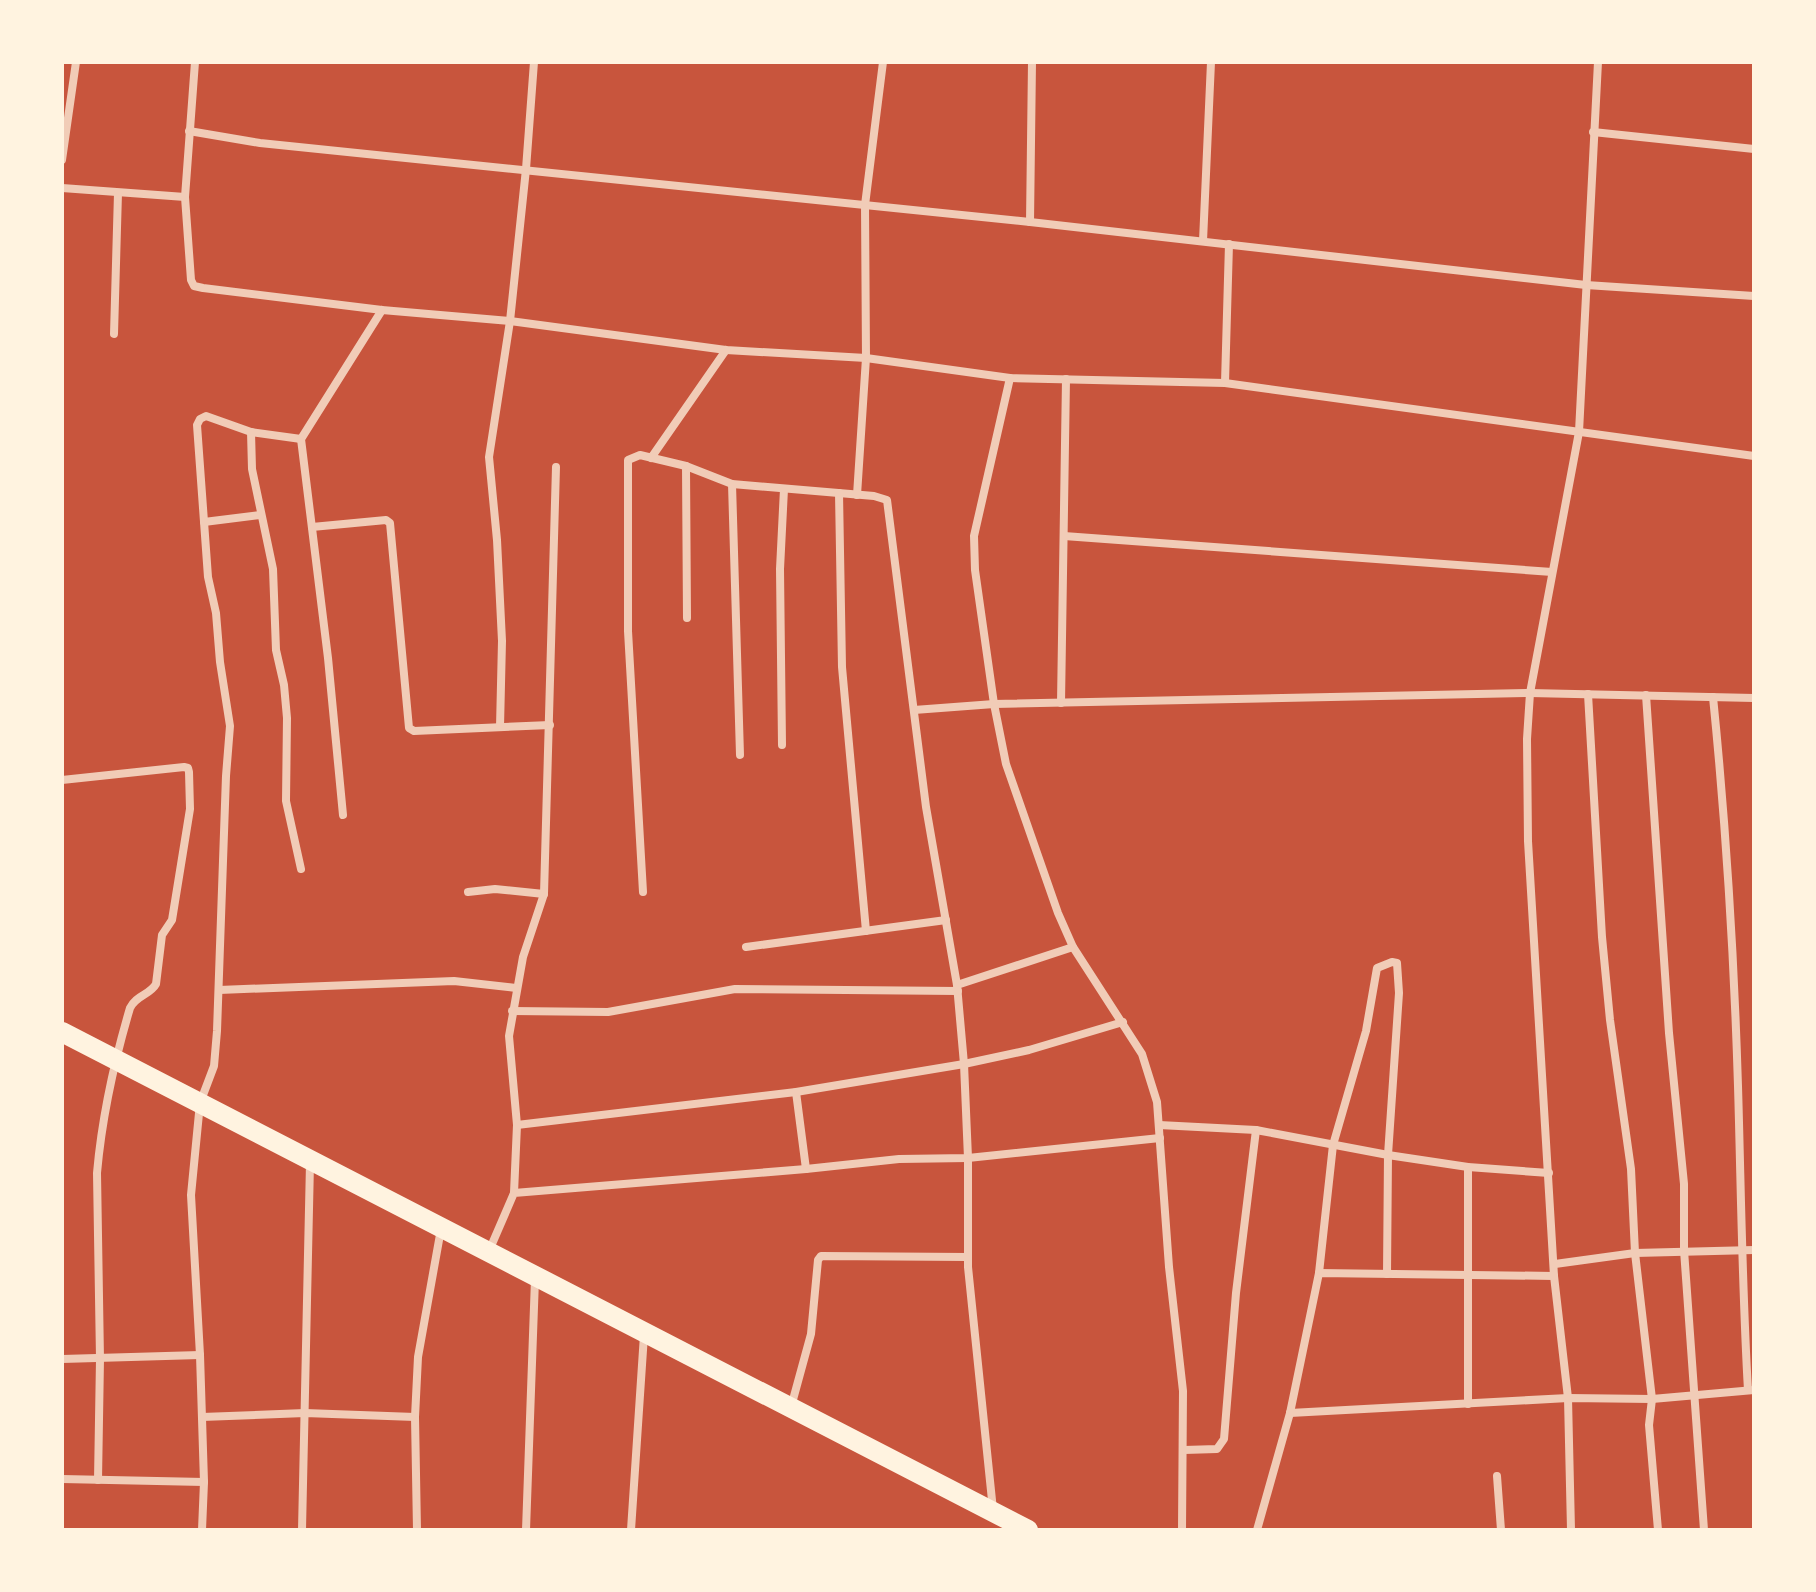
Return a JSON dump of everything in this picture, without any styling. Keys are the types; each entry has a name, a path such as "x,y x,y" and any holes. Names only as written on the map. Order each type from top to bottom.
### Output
{"highway":[{"path":"62,1032 1028,1530"}],"street":[{"path":"62,160 76,62"},
{"path":"195,62 185,197 194,286 382,310 510,321 726,350 866,358 1010,378 1225,383 1754,456"},
{"path":"500,727 502,641 489,457 510,321 534,62"},
{"path":"857,495 866,358 865,205 883,62"},
{"path":"1030,222 1032,62"},
{"path":"1203,241 1211,62"},
{"path":"1571,1530 1568,1398 1554,1276 1528,841 1527,739 1530,693 1579,432 1598,62"},
{"path":"189,131 260,143 1030,222 1586,285 1754,296"},
{"path":"1593,132 1754,149"},
{"path":"62,188 185,197"},
{"path":"114,334 118,193"},
{"path":"1225,383 1229,244"},
{"path":"343,815 301,439 382,310"},
{"path":"651,458 726,350"},
{"path":"1010,378 974,536 975,570 994,704 1006,764 1073,947 1142,1054 1150,1077 1159,1125 1169,1267 1183,1391 1182,1530"},
{"path":"1061,703 1066,379"},
{"path":"202,1530 204,1482 200,1355 191,1195 200,1103 214,1066 230,718 208,577 197,425 206,416 251,432 301,439"},
{"path":"251,432 252,469 273,569 276,650 287,718 286,801 301,869"},
{"path":"643,892 628,631 628,460 633,456 686,466 732,484 887,500 926,807 957,988 968,1158 968,1257 993,1512"},
{"path":"686,466 687,618"},
{"path":"489,1251 514,1193 517,1125 509,1053 512,1011 523,957 544,894 556,467"},
{"path":"732,484 740,755"},
{"path":"782,745 780,569 784,489"},
{"path":"839,493 842,667 866,931"},
{"path":"204,522 260,515"},
{"path":"312,527 386,520 390,523 409,728 414,731 550,725"},
{"path":"1064,536 1552,572"},
{"path":"914,710 994,704 1530,693 1754,698"},
{"path":"1588,694 1602,937 1631,1169 1635,1253 1652,1399 1649,1425 1658,1530"},
{"path":"1646,695 1669,1033 1684,1184 1684,1250 1704,1530"},
{"path":"1290,1413 1568,1398 1652,1399 1751,1390 1741,1250 1738,1086 1726,829 1713,697"},
{"path":"62,780 184,767 189,772 190,809 172,920 162,935 154,989 133,1001 115,1059 97,1173 98,1480"},
{"path":"468,892 495,889 544,894"},
{"path":"746,947 946,920"},
{"path":"512,1011 608,1012 735,989 957,988 1073,947"},
{"path":"1257,1530 1290,1413 1319,1273 1333,1145 1366,1031 1377,968 1392,962 1397,963 1399,970 1399,993 1388,1155 1387,1274"},
{"path":"219,990 454,981 516,988"},
{"path":"517,1125 796,1092 964,1064 1029,1050 1123,1022"},
{"path":"796,1092 806,1169"},
{"path":"1159,1125 1256,1130 1468,1167 1549,1173"},
{"path":"1184,1450 1217,1449 1224,1439 1236,1293 1256,1130"},
{"path":"514,1193 899,1159 968,1158 1160,1138"},
{"path":"302,1530 310,1160"},
{"path":"1468,1167 1468,1404"},
{"path":"417,1530 415,1417 418,1357 442,1227"},
{"path":"1555,1264 1635,1253 1754,1250"},
{"path":"791,1408 811,1334 818,1260 821,1256 968,1257"},
{"path":"1319,1273 1554,1276"},
{"path":"526,1530 535,1275"},
{"path":"631,1530 644,1332"},
{"path":"62,1359 200,1355"},
{"path":"202,1417 305,1413 415,1417"},
{"path":"1497,1476 1501,1530"},
{"path":"62,1479 204,1482"}]}
